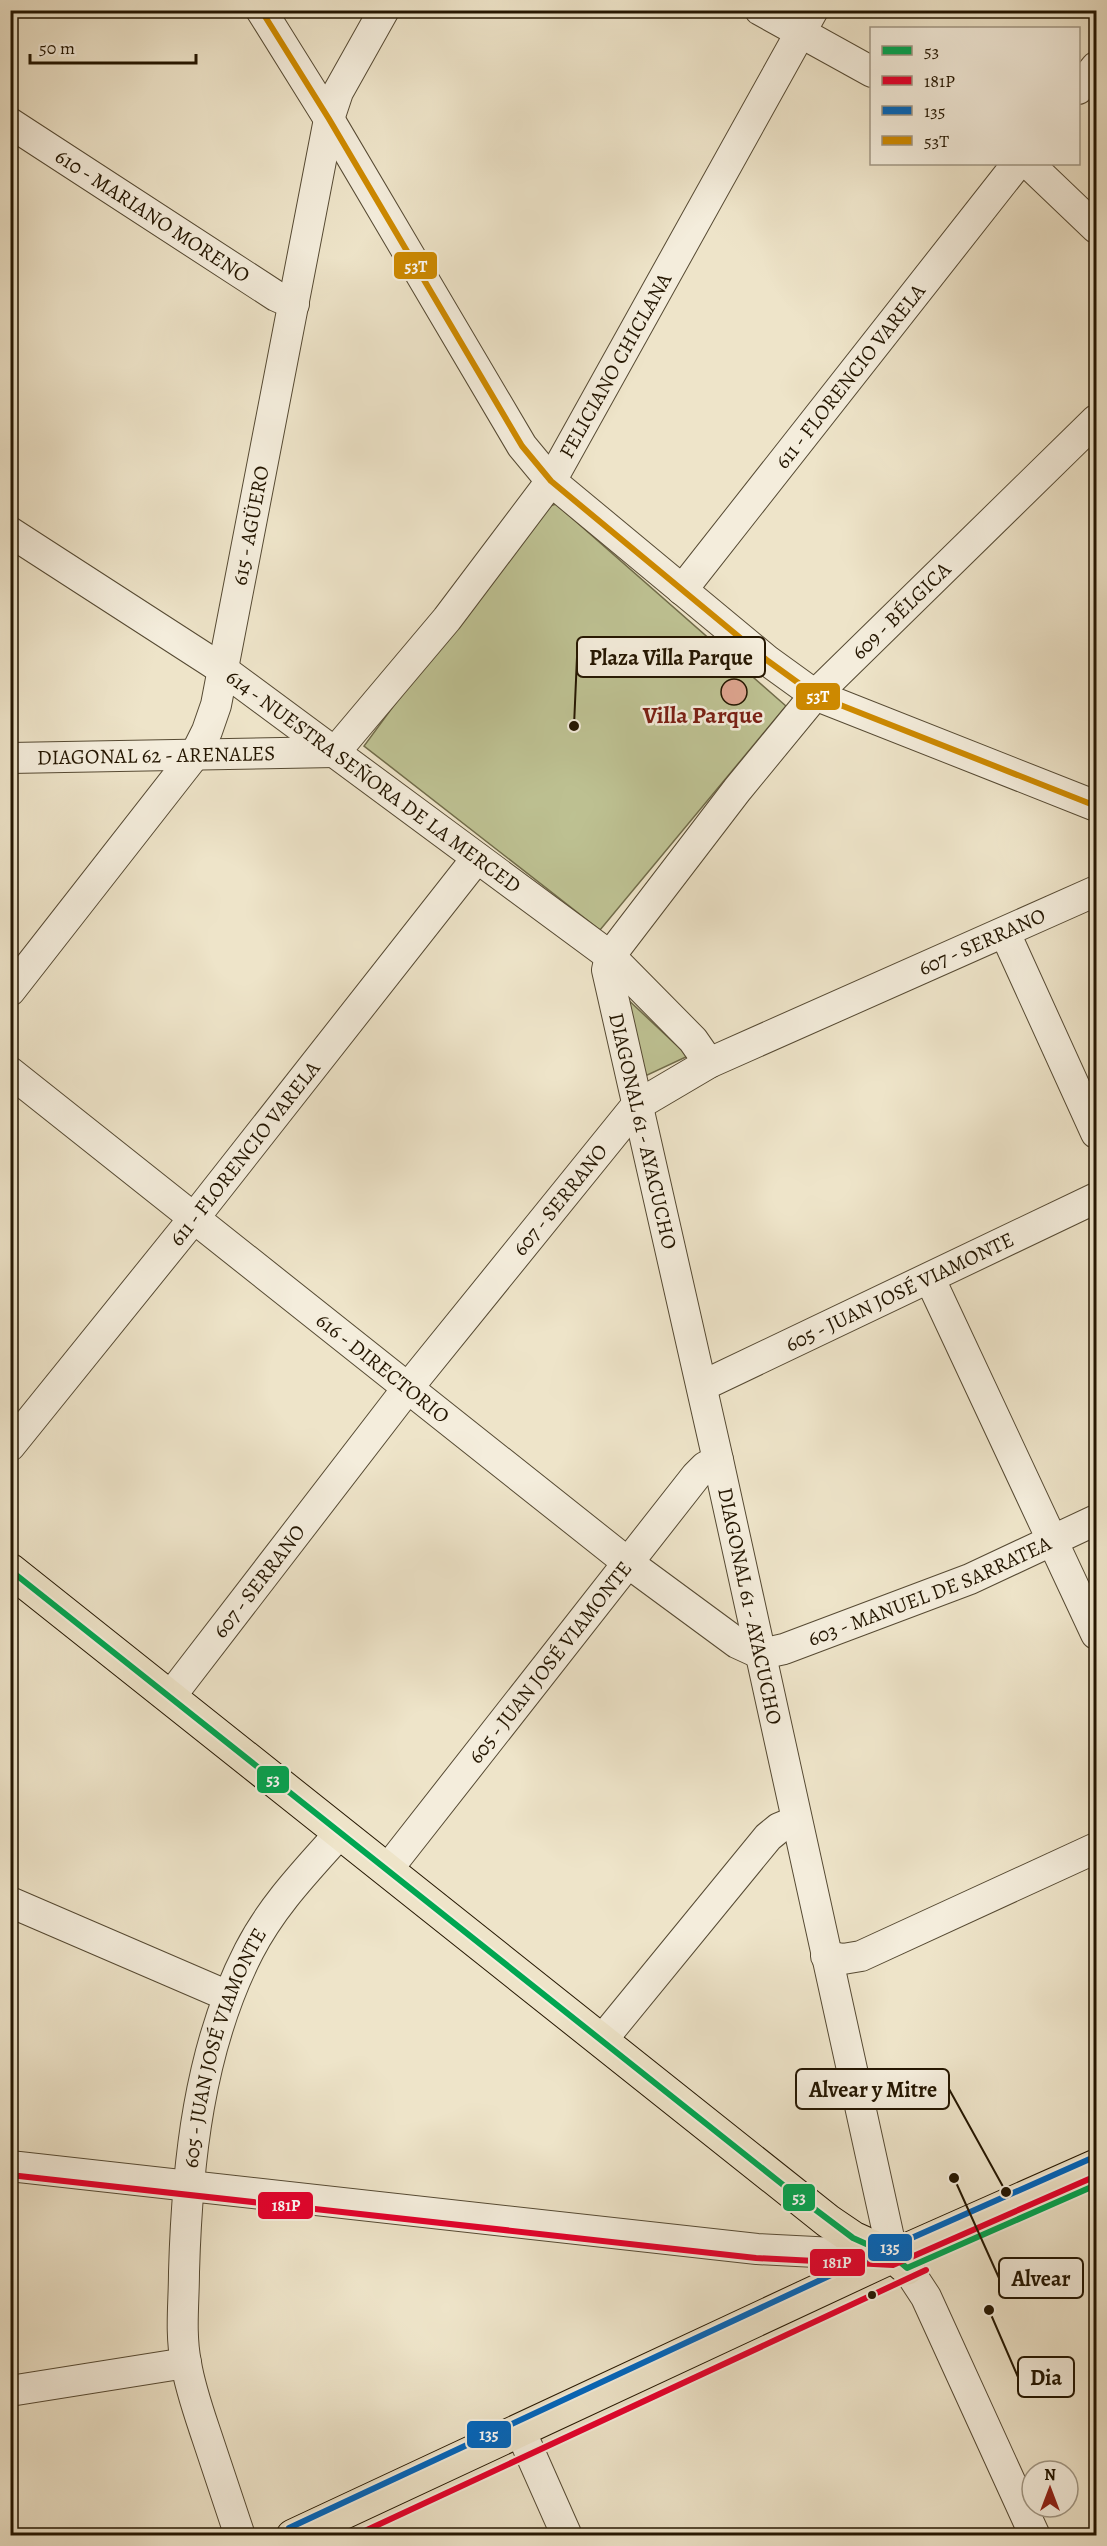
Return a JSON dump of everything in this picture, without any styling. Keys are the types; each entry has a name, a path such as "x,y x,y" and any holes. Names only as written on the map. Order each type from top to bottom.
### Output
{"main road":[{"path":"10,1570 828,2221 853,2238 900,2262 1096,2186"},
{"path":"293,2535 524,2437 900,2262 1096,2166"},
{"path":"332,2535 524,2437"}],"street":[{"path":"261,10 329,119 522,446 551,481 768,661 815,695 1096,806"},
{"name":"615 - AGÜERO","path":"10,991 196,753 207,730 216,705 329,119 338,92 384,10"},
{"path":"760,10 807,22 870,70"},
{"name":"FELICIANO CHICLANA","path":"335,752 447,619 551,481 807,22"},
{"path":"1080,87 1096,67"},
{"name":"610 - MARIANO MORENO","path":"10,123 276,296 294,304"},
{"name":"611 - FLORENCIO VARELA","path":"682,590 1016,165"},
{"path":"1030,165 1096,228"},
{"name":"609 - BÉLGICA","path":"610,956 737,790 815,695 1096,420"},
{"name":"614 - NUESTRA SEÑORA DE LA MERCED","path":"10,532 222,669 610,956 693,1040 709,1063"},
{"name":"DIAGONAL 62 - ARENALES","path":"10,758 335,752"},
{"name":"611 - FLORENCIO VARELA","path":"10,1446 194,1218 477,858"},
{"name":"607 - SERRANO","path":"170,1697 407,1389 636,1106 709,1063 1096,891"},
{"path":"1005,933 1096,1133"},
{"name":"DIAGONAL 61 - AYACUCHO","path":"610,956 607,970 636,1106 702,1386 826,1956 900,2262"},
{"name":"616 - DIRECTORIO","path":"10,1072 627,1562 737,1643 761,1654"},
{"name":"605 - JUAN JOSÉ VIAMONTE","path":"702,1386 1096,1198"},
{"path":"930,1279 1096,1634"},
{"name":"605 - JUAN JOSÉ VIAMONTE","path":"387,1870 696,1476 705,1467 718,1460"},
{"name":"603 - MANUEL DE SARRATEA","path":"761,1654 784,1649 970,1579 1096,1521"},
{"path":"602,2040 768,1837 779,1828 796,1821"},
{"name":"605 - JUAN JOSÉ VIAMONTE","path":"240,2535 195,2401 186,2363 183,2310 185,2226 201,2098 228,1996 250,1949 278,1902 340,1833"},
{"path":"826,1956 843,1959 861,1956 1096,1848"},
{"path":"10,1902 228,1996"},
{"path":"10,2166 757,2249 900,2262 926,2297 1035,2535"},
{"path":"10,2391 186,2363"},
{"path":"524,2437 567,2535"}],"green space":[{"path":"556,504 786,706 600,930 364,746 538,510"},
{"path":"622,994 688,1056 641,1078"}],"building":[{"path":"734,679 743,683 747,692 743,701 734,705 725,701 721,692 725,683"}],"transit line":[{"name":"53T","path":"261,10 329,119 522,446 551,481 768,661 815,695 1096,806"},
{"name":"53","path":"10,1570 792,2192 853,2238 893,2256 907,2268 1096,2185"},
{"name":"135","path":"289,2528 889,2248 1092,2158"},
{"name":"181P","path":"10,2175 756,2258 893,2265 1096,2176"},
{"name":"181P","path":"354,2536 926,2270"}],"place":[{"name":"Plaza Villa Parque","path":"574,726"},
{"name":"Alvear","path":"954,2178"},
{"name":"Alvear y Mitre","path":"1006,2192"},
{"name":"Dia","path":"989,2310"}],"district":[{"name":"Villa Parque","path":"703,715"}]}
